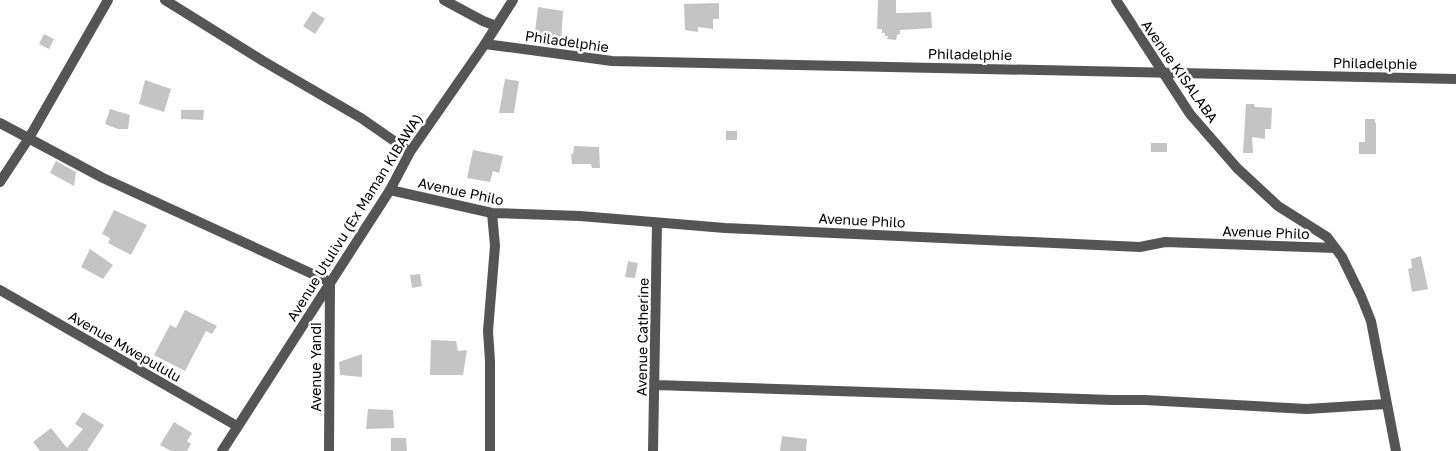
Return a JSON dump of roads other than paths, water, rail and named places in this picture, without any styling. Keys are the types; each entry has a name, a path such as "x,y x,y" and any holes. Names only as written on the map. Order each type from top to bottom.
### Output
{"street":[{"path":"0,182 29,138 108,0"},
{"path":"165,0 263,61 362,118 410,152"},
{"path":"444,0 496,26"},
{"name":"Avenue Utulivu (Ex Maman KIBAWA)","path":"222,451 390,190 410,152 485,44 513,0"},
{"name":"Avenue KISALABA","path":"1116,0 1190,114 1236,168 1278,206 1328,237 1342,257 1371,321 1396,451"},
{"name":"Philadelphie","path":"485,44 612,61 1456,79"},
{"path":"0,123 103,178 330,282"},
{"name":"Avenue Philo","path":"390,190 492,213 580,216 735,228 1140,246 1165,242 1335,248"},
{"path":"490,451 488,330 495,246 492,213"},
{"name":"Avenue Catherine","path":"654,451 657,223"},
{"name":"Avenue Yandi","path":"329,451 330,282"},
{"name":"Avenue Mwepululu","path":"0,290 237,426"},
{"path":"654,385 1145,400 1307,408 1386,404"}]}
